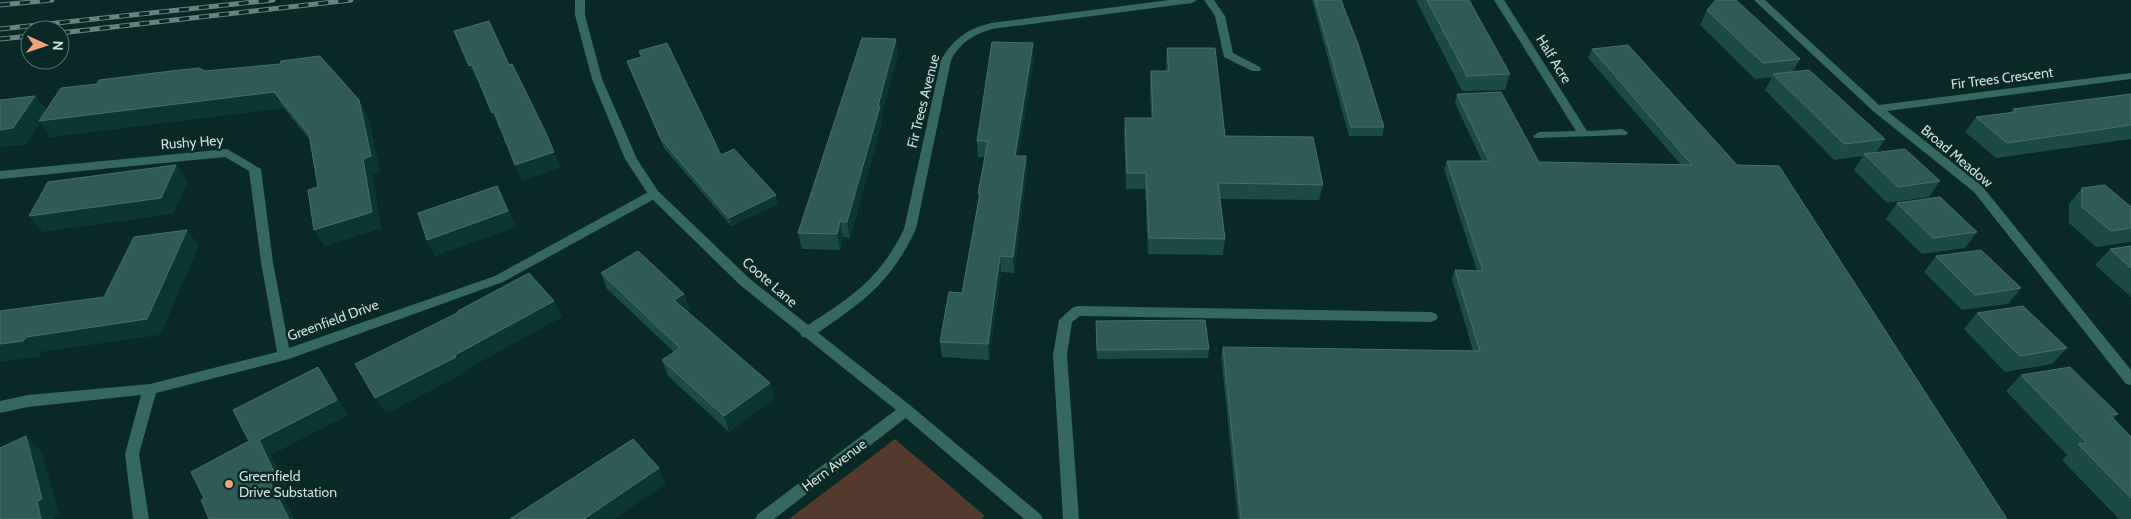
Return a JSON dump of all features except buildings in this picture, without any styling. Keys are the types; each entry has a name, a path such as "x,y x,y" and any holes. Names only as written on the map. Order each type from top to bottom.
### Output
{"street":[{"name":"Coote Lane","path":"580,0 580,16 597,79 631,159 654,194 745,282 906,410 1035,519"},
{"name":"Fir Trees Avenue","path":"807,333 858,298 880,278 901,248 910,229 946,60 956,43 970,33 991,26 1192,0"},
{"path":"1209,0 1220,16 1228,55 1256,69"},
{"name":"Half Acre","path":"1499,0 1583,134"},
{"name":"Broad Meadow","path":"1759,0 1878,109 1978,189 2131,380"},
{"name":"Fir Trees Crescent","path":"1878,109 2131,76"},
{"path":"1539,136 1622,133"},
{"name":"Rushy Hey","path":"0,175 227,152 255,169 266,262 284,355"},
{"name":"Greenfield Drive","path":"0,407 28,401 150,389 284,355 500,279 654,194"},
{"path":"1071,519 1060,354 1066,320 1077,311 1431,317"},
{"path":"140,519 132,454 150,389"},
{"name":"Hern Avenue","path":"763,519 906,410"}],"shaded area":[{"path":"895,439 985,516 981,519 789,519"}],"railway":[{"path":"0,5 52,0"},
{"path":"0,29 273,0"},
{"path":"70,32 351,0"},
{"path":"0,39 20,37"}],"place":[{"name":"Greenfield Drive Substation","path":"229,484"}]}
